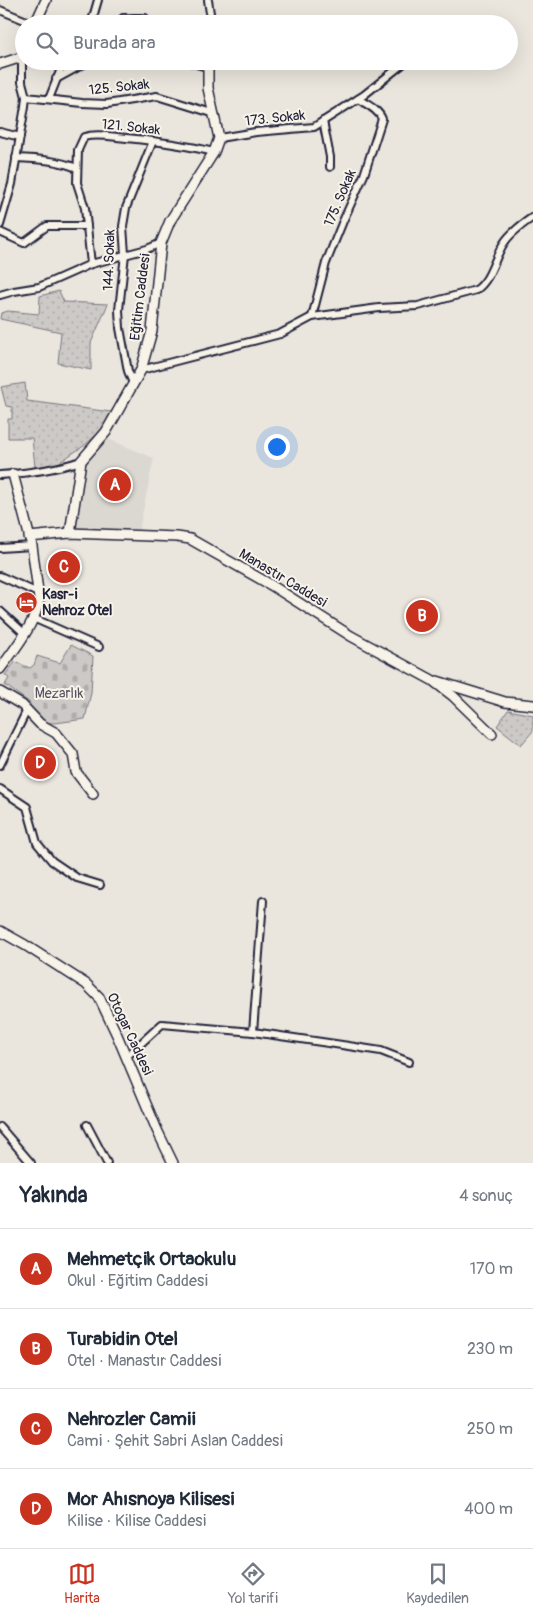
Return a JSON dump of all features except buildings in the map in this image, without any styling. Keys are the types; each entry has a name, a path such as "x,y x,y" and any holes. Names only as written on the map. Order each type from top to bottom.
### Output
{"street":[{"path":"39,15 46,0"},
{"path":"94,15 98,0"},
{"path":"208,0 210,15"},
{"path":"0,10 15,16"},
{"path":"0,64 15,58"},
{"path":"0,226 12,184 26,97 22,82 22,70"},
{"path":"49,99 60,70"},
{"path":"56,79 72,70"},
{"path":"208,70 208,88 212,113 219,138"},
{"name":"173. Sokak","path":"219,138 256,132 314,127 358,99 395,70"},
{"name":"125. Sokak","path":"26,97 82,104 107,104 157,96 212,113"},
{"name":"175. Sokak","path":"312,317 326,263 364,175 382,119 376,110 358,99"},
{"path":"323,121 330,157 330,167"},
{"path":"0,132 20,137"},
{"name":"121. Sokak","path":"91,264 85,208 77,183 78,150 84,137 96,135 153,141 190,146 214,152"},
{"name":"Eğitim Caddesi","path":"81,461 106,432 141,370 152,331 161,243 170,220 214,152 219,138"},
{"name":"144. Sokak","path":"133,383 128,371 120,328 119,310 125,254 123,226 126,208 153,141"},
{"path":"16,158 66,163 77,168"},
{"path":"141,370 280,334 312,317 379,308 418,306 476,290 483,285 504,242 533,217"},
{"path":"0,232 24,243 47,226 87,226"},
{"path":"0,295 38,287 91,264 148,249 161,243"},
{"path":"0,475 58,469 81,461 70,534"},
{"path":"0,669 24,633 38,607 38,593 30,541 13,474"},
{"name":"Manastır Caddesi","path":"30,541 70,534 177,537 190,540 271,585 352,636 432,680 454,696 492,734"},
{"path":"0,548 30,541"},
{"path":"0,576 38,593"},
{"path":"0,611 24,633"},
{"path":"33,618 99,647"},
{"path":"432,680 458,686 505,702 533,705"},
{"path":"0,692 22,705 40,724 56,734 73,754 76,772 92,794"},
{"path":"0,765 3,751 27,710"},
{"path":"0,789 27,807 37,843 52,861 77,878 100,885"},
{"path":"252,1032 263,901"},
{"name":"Otogar Caddesi","path":"0,931 86,984 99,997 170,1162"},
{"path":"126,1057 162,1024 252,1032 382,1051 409,1062"},
{"path":"87,1125 107,1163"},
{"path":"0,1126 31,1163"}],"shaded area":[{"path":"108,439 154,458 139,530 77,528 88,461"}],"green space":[{"path":"59,291 64,302 108,304 91,343 91,370 58,363 61,332 0,319 1,313 8,311 39,314 40,296"},
{"path":"25,383 27,401 111,412 104,428 85,445 54,466 35,467 32,438 8,438 8,419 12,419 12,407 6,406 1,387"},
{"name":"Mezarlık","path":"71,645 93,656 91,693 85,719 55,723 40,722 29,710 30,703 5,685 9,678 5,675 15,662 30,668 34,665 37,656 60,663"},
{"path":"508,710 533,715 533,731 521,745 497,726"}],"place":[{"name":"Mehmetçik Ortaokulu","path":"115,485"},
{"name":"Nehrozler Camii","path":"64,567"},
{"name":"Kasr-i Nehroz Otel","path":"26,602"},
{"name":"Turabidin Otel","path":"422,616"},
{"name":"Mor Ahısnoya Kilisesi","path":"40,763"}]}
